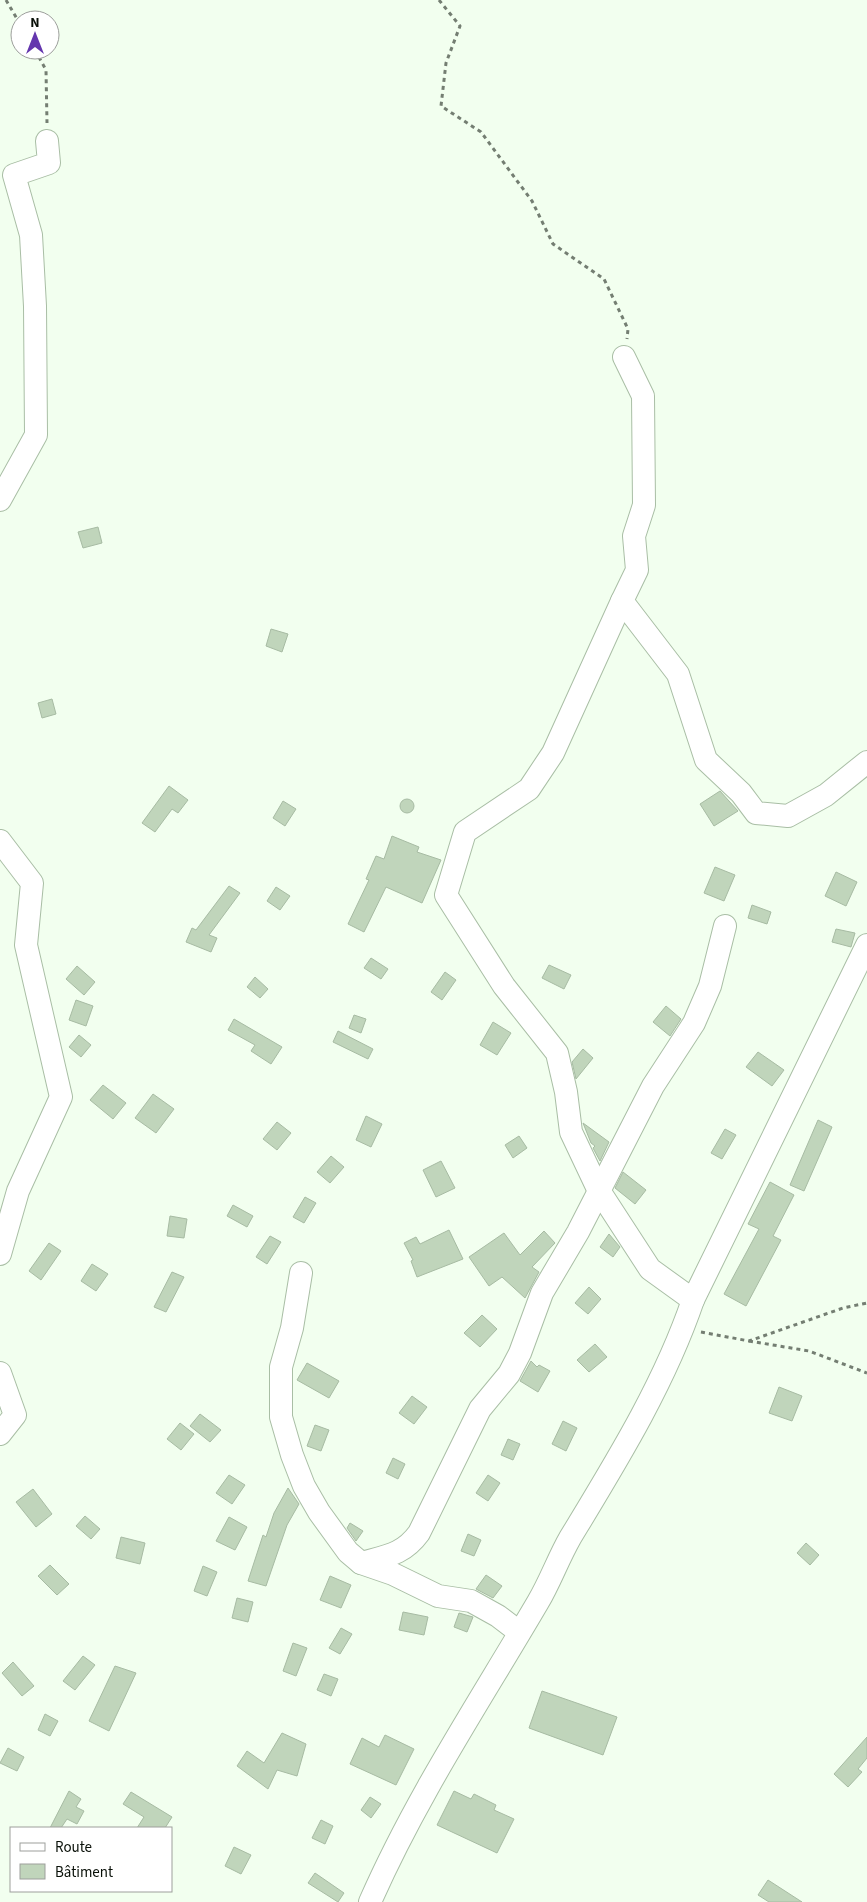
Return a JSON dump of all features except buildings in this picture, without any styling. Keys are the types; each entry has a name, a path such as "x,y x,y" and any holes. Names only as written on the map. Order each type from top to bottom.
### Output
{"street":[{"path":"0,500 36,435 35,306 31,235 14,175 49,163 47,141"},
{"path":"624,356 643,396 644,504 634,536 637,570 553,754 529,789 465,832 446,894 504,986 557,1052 566,1092 571,1132 598,1189 650,1269 693,1300"},
{"path":"622,601 678,674 706,760 741,793 756,813 788,816 826,795 867,762"},
{"path":"0,841 32,883 26,946 61,1097 18,1191 0,1254"},
{"path":"361,1563 399,1553 412,1543 419,1533 480,1409 509,1374 520,1354 542,1292 578,1232 598,1189 653,1086 694,1023 710,986 725,926"},
{"path":"370,1902 425,1792 539,1601 569,1541 613,1470 683,1330 693,1300 867,945"},
{"path":"302,1273 292,1328 281,1367 281,1417 292,1455 304,1486 334,1536 361,1563 393,1574 438,1596 471,1601 498,1616 520,1632"},
{"path":"0,1373 15,1415 0,1434"}],"path":[{"path":"439,0 460,26 446,62 442,106 481,132 532,202 553,244 604,279 628,329 624,356"},
{"path":"40,60 46,70 47,141"},
{"path":"749,1341 843,1308 867,1303"},
{"path":"683,1330 716,1334 808,1351 867,1373"}]}
